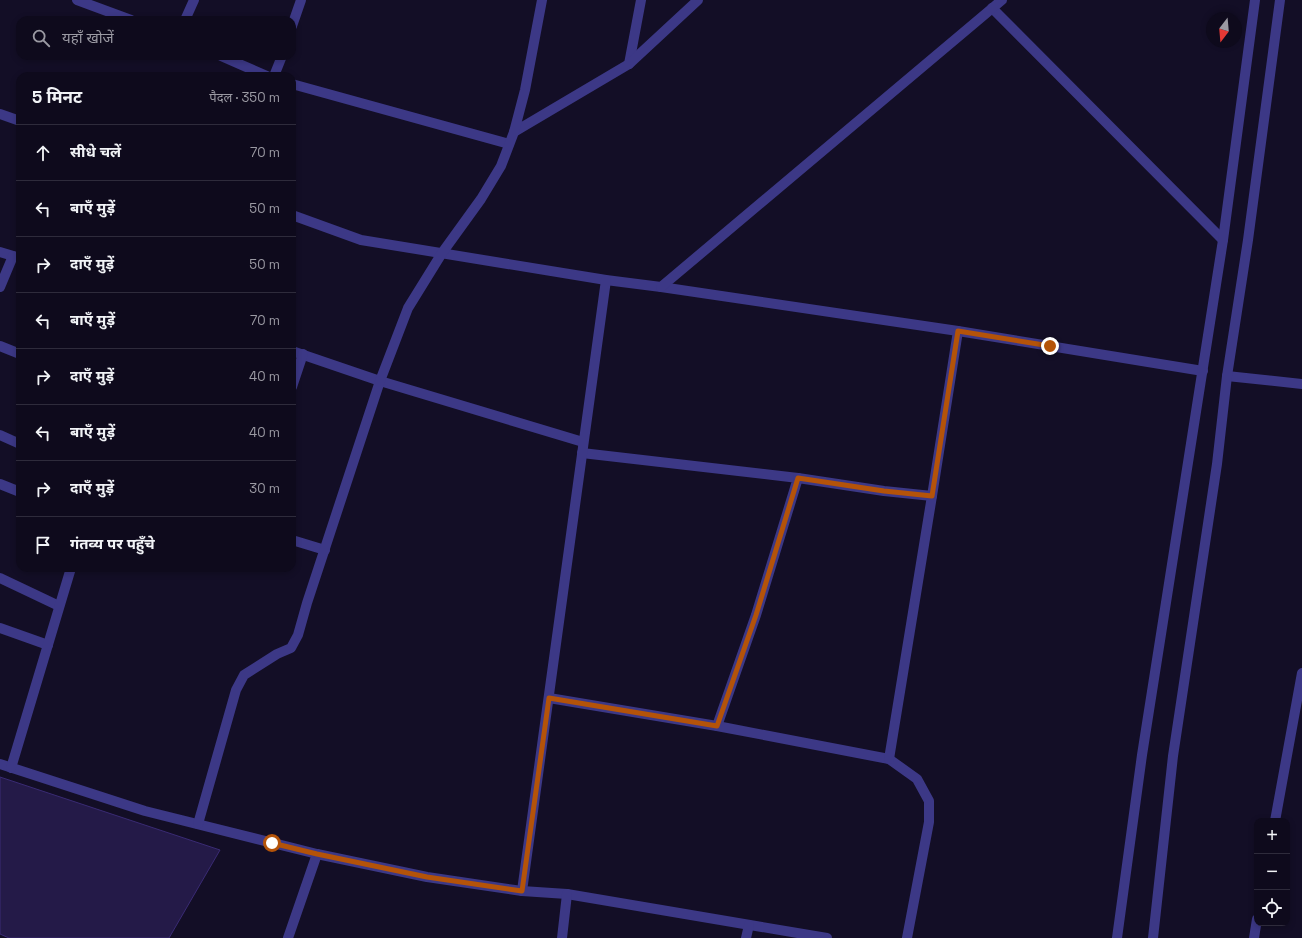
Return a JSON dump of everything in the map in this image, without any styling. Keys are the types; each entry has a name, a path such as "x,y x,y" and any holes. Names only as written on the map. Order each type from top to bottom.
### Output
{"street":[{"path":"77,0 120,16"},
{"path":"186,16 194,0"},
{"path":"295,16 301,0"},
{"path":"198,824 236,690 244,676 277,654 291,648 298,635 324,550 380,381 408,308 442,253 485,192 501,166 514,132 525,90 542,0"},
{"path":"629,64 641,0"},
{"path":"514,132 629,64 698,0"},
{"path":"661,287 1002,0"},
{"path":"1117,938 1145,739 1223,240 1255,0"},
{"path":"1153,938 1173,756 1217,464 1227,376 1248,240 1280,0"},
{"path":"992,8 1223,240"},
{"path":"230,60 258,72"},
{"path":"276,72 280,60"},
{"path":"296,85 509,144"},
{"path":"0,114 16,120"},
{"path":"296,217 361,240 606,280 958,331 1203,371"},
{"path":"0,252 16,257"},
{"path":"0,287 16,259"},
{"path":"522,891 606,280"},
{"path":"888,759 958,331"},
{"path":"0,346 16,352"},
{"path":"296,352 380,381 583,442"},
{"path":"296,375 303,354"},
{"path":"1227,376 1302,384"},
{"path":"0,435 16,442"},
{"path":"582,453 798,478 884,491 932,496"},
{"path":"717,726 756,615 798,478"},
{"path":"0,484 16,490"},
{"path":"296,541 324,550"},
{"path":"11,768 70,572"},
{"path":"0,578 59,606"},
{"path":"0,628 48,645"},
{"path":"1276,818 1302,673"},
{"path":"549,698 717,726 888,759 917,779 929,801 929,822 907,938"},
{"path":"0,764 145,811 317,854 427,877 522,891 568,894 827,938"},
{"path":"288,938 317,854"},
{"path":"562,938 568,894"},
{"path":"746,938 748,925"},
{"path":"1254,938 1256,926"}],"building":[{"path":"0,777 220,850 169,938 9,938 0,934"}],"route":[{"path":"272,843 427,877 522,891 549,698 717,726 756,615 798,478 884,491 932,496 958,331 1050,346"}]}
